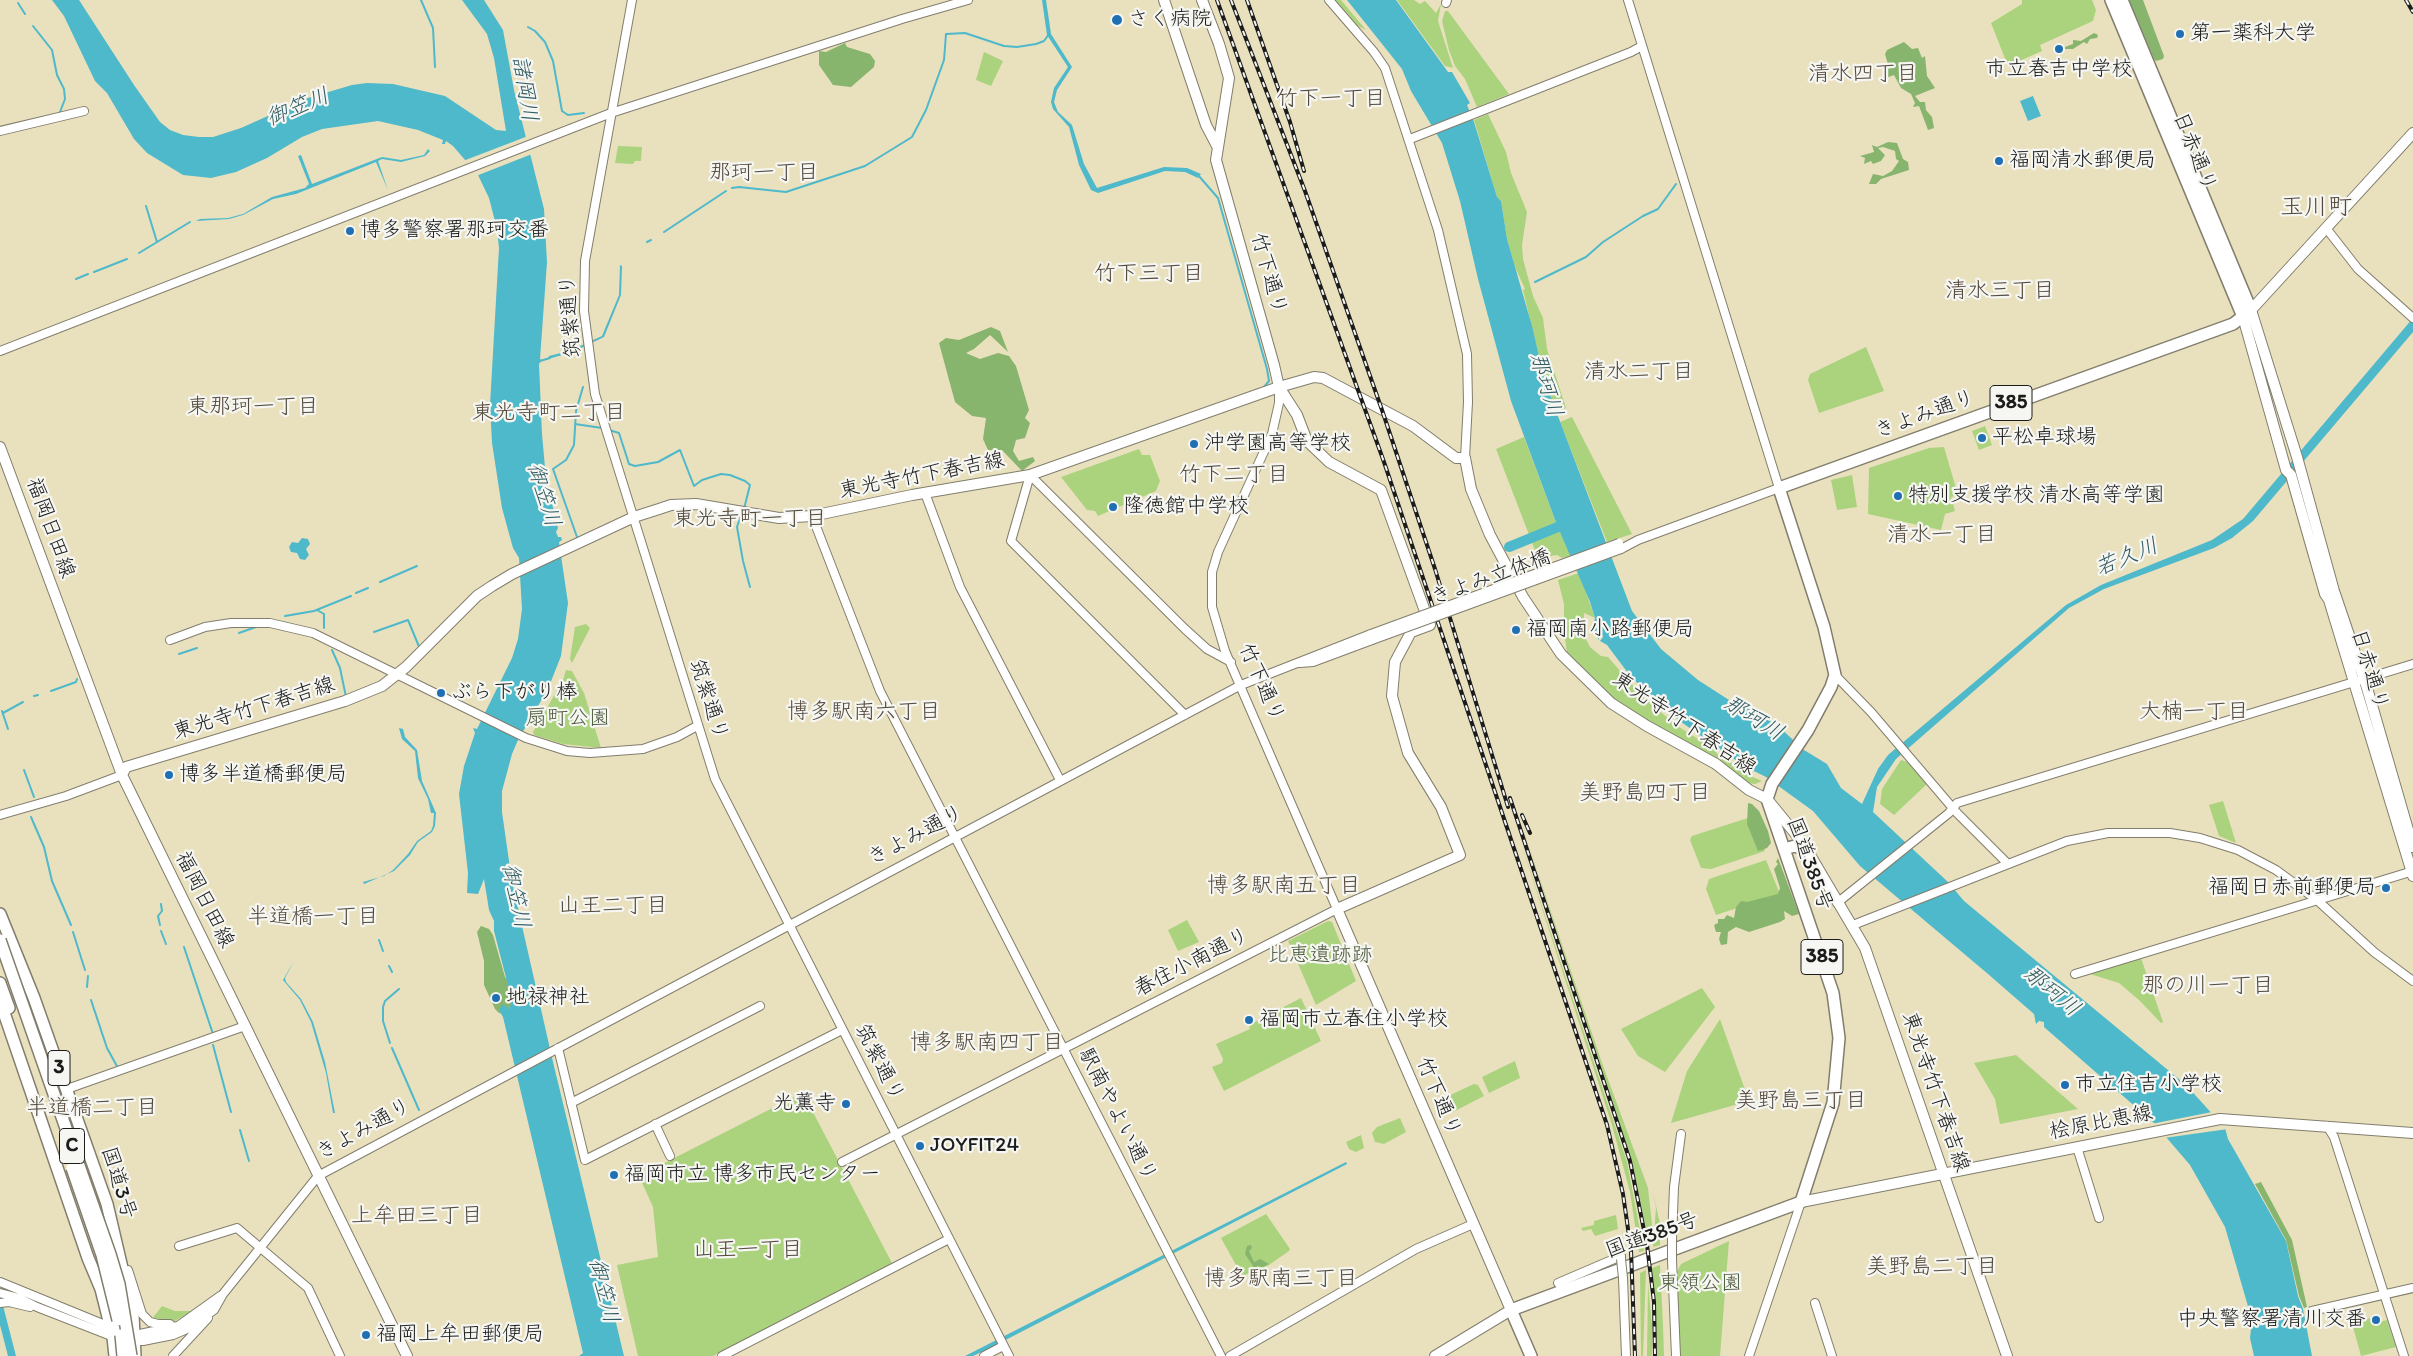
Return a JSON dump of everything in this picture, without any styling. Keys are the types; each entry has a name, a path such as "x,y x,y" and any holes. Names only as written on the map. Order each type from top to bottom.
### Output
{"highway":[{"name":"日赤通り","path":"2111,0 2247,314"},
{"name":"日赤通り","path":"2122,0 2247,314"},
{"name":"きよみ通り","path":"1779,488 2233,324 2247,314"},
{"path":"1768,794 1803,737 1831,687 1835,675 1824,627 1779,488"},
{"name":"国道385号","path":"1511,1310 1801,1202 1834,1103 1839,1038 1833,993 1784,850 1768,794"},
{"path":"1784,850 1795,846 1806,850"},
{"name":"国道3号","path":"0,914 34,998 107,1204 108,1220 122,1260 135,1338 135,1356"},
{"path":"0,936 58,1081 96,1194 108,1220"},
{"name":"C","path":"0,940 90,1209 118,1319 123,1356"},
{"name":"C","path":"0,962 90,1209"},
{"path":"0,983 101,1253 101,1289"},
{"path":"0,993 25,1067 37,1086"},
{"name":"3","path":"0,1001 88,1258 101,1289 112,1332 115,1356"},
{"name":"C","path":"101,1253 119,1284 131,1356"},
{"name":"竹下通り","path":"1511,1310 1531,1356"}],"main road":[{"path":"1164,0 1206,125 1217,146"},
{"name":"竹下通り","path":"1202,0 1220,44 1229,78 1216,160 1279,387"},
{"path":"2247,314 2413,133"},
{"path":"2247,314 2297,457 2292,472"},
{"path":"2247,314 2292,472"},
{"name":"東光寺竹下春吉線","path":"122,775 126,767 345,701 382,686 428,648 478,596 512,574 568,550 634,517 671,505 696,504 779,518 812,516 926,493 1030,475 1279,387 1314,377 1323,378 1413,426 1456,458 1465,458 1471,489 1490,535 1523,597 1562,654 1611,703 1716,764 1749,790 1768,794 1806,850 1837,903 1853,925 1865,948 2007,1356"},
{"path":"1279,387 1297,415 1307,441 1329,462 1381,490 1430,625 1411,632 1395,662 1392,696 1408,753 1441,808 1460,855 1337,909"},
{"name":"福岡日田線","path":"0,447 122,775 407,1356"},
{"name":"日赤通り","path":"2292,472 2334,591 2413,873"},
{"name":"日赤通り","path":"2359,680 2413,847"},
{"name":"竹下通り","path":"1337,909 1511,1310"},
{"name":"桧原比恵線","path":"1801,1202 2220,1119 2413,1134"},
{"path":"1435,1356 1511,1310"}],"street":[{"name":"筑紫通り","path":"632,0 585,261 584,311 595,394 715,779 1009,1356"},
{"path":"0,350 534,145 611,113 902,19 968,0"},
{"path":"1329,0 1374,52 1385,68 1413,138 1438,230 1467,354 1468,402 1465,458"},
{"path":"1628,0 1779,488"},
{"path":"1413,138 1642,46"},
{"path":"0,131 84,111"},
{"path":"2326,228 2358,269 2413,317"},
{"name":"竹下通り","path":"1279,387 1279,403 1272,434 1260,463 1224,534 1212,572 1214,616 1230,662 1242,685 1337,909"},
{"path":"1185,715 1011,541 1030,475 1207,650 1230,662"},
{"name":"きよみ通り","path":"1620,546 1779,488"},
{"path":"926,493 960,587 1060,780"},
{"name":"駅南やよい通り","path":"812,516 880,691 1221,1356"},
{"name":"きよみ立体橋","path":"1372,637 1620,546"},
{"path":"170,640 214,626 231,623 270,623 313,633 526,738 567,751 604,752 643,749 660,744 697,726"},
{"name":"きよみ通り","path":"135,1338 173,1335 187,1330 214,1310 223,1294 318,1176 1060,780 1242,685 1372,637"},
{"path":"1837,903 1913,843 1957,803 2413,664"},
{"path":"1835,675 1902,748 1953,808 2007,863"},
{"path":"0,815 66,796 122,775"},
{"path":"1853,925 2067,841 2088,836 2126,832 2170,833 2200,838 2238,850 2276,870 2317,900 2374,952 2413,981"},
{"path":"2076,974 2317,900 2413,873"},
{"name":"春住小南通り","path":"842,1162 1337,909"},
{"path":"571,1103 760,1006"},
{"path":"67,1089 244,1026"},
{"path":"558,1048 585,1160 842,1030"},
{"path":"654,1124 670,1156"},
{"path":"2327,1126 2334,1137 2404,1356"},
{"path":"1676,1356 1672,1240 1674,1187 1681,1134"},
{"path":"2077,1147 2099,1218"},
{"path":"1749,1356 1801,1202"},
{"path":"1230,1356 1416,1249 1473,1224"},
{"path":"179,1246 236,1228 308,1288 340,1356"},
{"path":"722,1356 949,1239"},
{"path":"1558,1283 1621,1256 1624,1355"},
{"path":"122,1260 128,1271 142,1314 150,1322 170,1324 172,1328"},
{"path":"0,1282 112,1332"},
{"path":"2312,1310 2413,1288"},
{"path":"0,1293 19,1298 37,1307 112,1332 135,1338"},
{"name":"きよみ通り","path":"135,1338 172,1328 200,1312 223,1294"},
{"path":"0,1303 9,1302 37,1307"},
{"path":"1814,1303 1832,1356"},
{"path":"173,1356 214,1310"},
{"path":"984,1356 1003,1346"}],"green space":[{"path":"1333,0 1341,0 1366,30 1354,24"},
{"path":"1397,0 1414,0 1420,4 1425,1 1436,13 1441,4 1438,21 1453,68 1445,66"},
{"path":"2022,0 2092,0 2096,10 2093,21 2040,45 2042,51 2008,66 1991,23 2022,4"},
{"path":"2129,0 2143,0 2164,56 2163,59 2156,61 2154,59"},
{"path":"1445,11 1448,11 1509,94 1477,107 1465,79 1455,66 1449,50 1442,21"},
{"path":"2094,33 2098,35 2097,38 2090,39 2087,44 2084,42 2073,49 2065,49 2065,47 2073,44 2073,40 2081,41"},
{"path":"1904,42 1912,49 1918,48 1922,58 1925,56 1927,76 1935,88 1915,96 1920,102 1925,102 1926,110 1932,117 1934,128 1928,130 1919,106 1913,107 1915,103 1911,94 1901,88 1894,75 1883,79 1883,74 1889,68 1885,54 1887,50"},
{"path":"845,43 847,47 870,54 875,61 874,67 851,87 833,85 819,65 819,51 826,52"},
{"path":"984,52 1003,61 991,86 976,80"},
{"path":"1488,114 1506,152 1511,173 1527,212 1522,245 1523,259 1533,296 1543,318 1547,349 1566,408 1556,413 1545,382 1523,290 1525,289 1515,267 1507,239 1501,201 1497,197 1474,120"},
{"path":"1888,142 1897,143 1903,159 1908,162 1909,170 1881,179 1876,184 1869,184 1873,174 1883,176 1892,171 1899,161 1896,159 1895,151 1883,147 1878,148 1885,155 1881,161 1873,164 1871,161 1864,164 1865,158 1860,156 1874,152 1872,145 1877,147"},
{"path":"618,146 642,147 641,161 635,161 633,164 615,163"},
{"path":"991,327 1000,331 1008,352 990,335 974,349 966,353 980,359 998,353 1009,356 1016,366 1029,410 1025,418 1030,423 1025,438 1016,440 1013,451 1019,461 1033,457 1035,461 1022,471 1002,450 988,450 983,439 986,418 972,416 955,402 939,343 946,338 959,340"},
{"path":"1866,347 1884,391 1819,413 1808,380 1810,374"},
{"path":"1572,417 1632,534 1607,542 1560,422"},
{"name":"平松卓球場","path":"1985,426 1992,445 1979,450 1972,431"},
{"path":"1524,437 1557,525 1571,556 1562,558 1557,555 1538,558 1496,449"},
{"path":"1944,447 1958,495 1951,497 1955,511 1945,514 1941,530 1868,514 1869,468 1929,448"},
{"path":"1139,449 1142,455 1150,455 1160,481 1156,491 1098,516 1095,511 1087,510 1061,477"},
{"path":"1852,475 1857,507 1837,510 1831,480"},
{"path":"1579,573 1595,618 1584,613 1583,633 1590,647 1601,656 1608,657 1643,697 1676,725 1714,749 1720,758 1735,765 1746,774 1762,781 1755,784 1748,783 1721,761 1654,726 1615,700 1567,653 1564,631 1564,604 1558,580"},
{"path":"586,624 590,628 572,663 570,659 575,627"},
{"name":"扇町公園","path":"566,670 572,671 584,693 601,748 563,744 534,735 533,732 563,680"},
{"path":"1901,760 1907,762 1927,784 1894,815 1880,804 1882,789"},
{"path":"2223,801 2236,843 2219,836 2209,805"},
{"path":"1748,803 1752,804 1759,811 1768,831 1771,843 1762,850 1758,851 1747,824"},
{"path":"1751,817 1765,851 1711,869 1701,868 1690,840 1692,836"},
{"path":"1524,832 1602,1063 1648,1188 1652,1224 1648,1238 1632,1161"},
{"path":"1518,834 1627,1162 1644,1251 1639,1252 1630,1192 1612,1125"},
{"path":"1778,858 1799,914 1792,916 1784,911 1785,919 1780,922 1749,932 1736,927 1728,932 1727,944 1721,945 1719,939 1721,932 1716,932 1714,925 1718,923 1718,919 1724,919 1727,915 1734,918 1736,907 1741,901 1747,902 1778,894 1780,888 1774,869 1778,864 1776,862"},
{"path":"1766,860 1780,894 1716,915 1706,889 1709,879"},
{"path":"1187,920 1199,942 1178,951 1168,930"},
{"name":"比恵遺跡跡","path":"1328,921 1332,922 1356,981 1316,1005 1288,941"},
{"path":"481,926 489,929 493,935 505,977 512,986 515,1000 505,1014 499,1013 495,1009 484,985 484,961 477,932"},
{"path":"2141,958 2163,1022 2161,1023 2119,983 2090,974"},
{"path":"1702,988 1715,1007 1665,1072 1638,1056 1621,1029"},
{"path":"1301,998 1321,1041 1224,1091 1212,1067 1222,1063 1223,1059 1216,1044 1250,1029 1249,1025"},
{"path":"1720,1019 1749,1101 1671,1123 1687,1071"},
{"path":"2016,1055 2078,1109 2000,1124 1995,1099 1974,1063"},
{"path":"1515,1061 1520,1078 1489,1093 1482,1077"},
{"path":"1474,1084 1478,1085 1484,1096 1451,1113 1446,1101 1448,1096"},
{"path":"800,1094 804,1095 893,1265 713,1356 638,1356 617,1265 658,1257 653,1207 639,1176"},
{"path":"1400,1118 1406,1132 1384,1144 1375,1142 1372,1133 1377,1127"},
{"path":"1361,1135 1364,1148 1356,1152 1349,1149 1346,1142"},
{"path":"2261,1182 2292,1240 2307,1307 2304,1308 2299,1296 2286,1240 2255,1184"},
{"path":"1652,1188 1660,1224 1660,1245 1653,1247 1656,1208"},
{"path":"1266,1214 1290,1249 1269,1265 1242,1276 1221,1238"},
{"path":"1616,1215 1618,1229 1595,1236 1591,1229 1583,1231 1581,1228 1594,1225 1594,1221"},
{"name":"東領公園","path":"1729,1241 1720,1356 1678,1356 1675,1276 1681,1264"},
{"path":"1251,1245 1252,1248 1249,1251 1254,1262 1260,1259 1269,1264 1263,1267 1258,1266 1255,1269 1245,1254 1247,1246"},
{"path":"1660,1265 1664,1356 1657,1356 1652,1268"},
{"path":"1646,1270 1643,1356 1641,1356 1640,1273"},
{"path":"1648,1284 1652,1325 1652,1356 1647,1356"},
{"path":"162,1306 175,1311 192,1311 173,1322 151,1320"},
{"path":"2370,1318 2372,1324 2387,1320 2396,1347 2361,1356 2352,1323"}],"water":[{"name":"御笠川","path":"52,0 79,0 160,122 170,130 183,135 199,137 213,137 241,128 308,98 352,85 367,83 393,84 445,96 496,130 506,131 494,58 487,34 462,0 484,0 503,30 514,90 544,209 547,262 540,359 542,360 539,364 542,434 546,479 558,528 556,532 562,540 559,542 568,603 561,656 548,689 518,740 512,754 502,791 502,812 512,882 624,1356 579,1356 583,1353 503,1017 499,1010 503,1004 509,1009 512,1001 494,931 494,921 489,910 484,879 478,894 467,893 468,873 459,794 464,766 475,733 473,728 477,729 512,658 518,639 522,609 519,558 513,548 502,508 492,443 490,405 499,248 497,229 489,198 478,175 453,146 446,141 445,144 442,144 443,140 418,130 378,121 322,129 302,137 267,158 236,172 211,178 183,175 147,153 134,139 107,93 95,81 64,16"},
{"path":"1042,0 1046,0 1051,34 1072,67 1057,90 1054,102 1058,112 1072,125 1084,164 1097,188 1164,167 1187,168 1201,174 1198,178 1185,172 1165,171 1098,193 1091,190 1079,165 1069,127 1053,109 1051,102 1054,88 1068,67 1047,35"},
{"name":"那珂川","path":"1347,0 1396,0 1448,72 1452,72 1470,103 1467,105 1497,197 1501,201 1507,239 1532,326 1545,382 1632,611 1661,649 1698,680 1743,709 1749,709 1777,725 1804,750 1827,764 1841,788 1862,804 1878,769 1888,755 2066,605 2101,585 2212,540 2243,519 2413,318 2413,332 2253,521 2232,538 2214,548 2104,589 2069,608 1896,759 1877,787 1873,812 1948,882 1964,901 2186,1085 2225,1128 2228,1139 2286,1241 2298,1296 2303,1309 2312,1356 2254,1356 2250,1338 2252,1320 2225,1227 2190,1165 2154,1123 2044,1027 2044,1022 2039,1021 2036,1024 2034,1014 1860,866 1813,811 1766,777 1744,766 1674,717 1631,677 1607,645 1600,641 1603,637 1601,632 1598,632 1599,640 1596,636 1594,631 1597,625 1594,622 1595,618 1590,602 1557,525 1511,401 1478,279 1460,201 1442,143 1411,91 1402,69"},
{"path":"2033,96 2041,116 2028,121 2020,101"},
{"path":"428,149 430,151 425,156 401,162 382,159 378,161 388,190 376,162 296,194 273,199 243,215 229,219 196,221 200,219 228,218 243,214 272,197 305,188 309,184 298,156 301,155 312,184 382,157 401,160 424,155"},
{"path":"620,265 622,266 621,295 604,337 573,352 548,359 549,356 569,351 602,336 619,295"},
{"path":"302,538 308,539 310,544 306,549 309,555 305,560 300,559 297,553 291,552 289,547 292,542 298,543"},
{"path":"399,728 403,729 405,737 417,750 422,781 436,813 435,826 432,832 418,842 410,855 394,871 387,874 408,854 417,841 431,831 433,826 434,813 431,813 428,799 418,778 415,751 402,739"},
{"path":"379,877 364,884 363,882"},
{"path":"294,961 285,978 286,982 301,999 313,1022 325,1062 335,1113 333,1113 326,1073 311,1022 300,1000 283,980"},
{"path":"1346,1162 1347,1164 988,1349 973,1356 965,1356"},
{"path":"0,1294 16,1356 8,1356 0,1325"}],"pier":[{"path":"528,136 532,154 476,176 463,161"},
{"path":"2212,1112 2228,1129 2164,1138 2151,1124"}],"waterway":[{"path":"421,0 433,28 435,67"},
{"path":"18,3 25,14"},
{"path":"33,26 52,50 57,75 64,89 65,99 60,112"},
{"path":"528,27 535,31 545,42 553,61 562,111 568,115 584,113"},
{"path":"732,188 739,187 786,192 865,166 912,137 926,110 944,60 946,34 965,33 1004,46 1017,47 1044,41 1049,34"},
{"path":"1198,175 1218,198 1267,369 1269,381 1264,387"},
{"path":"1535,282 1586,257 1603,242 1643,216 1658,209 1676,184"},
{"path":"664,232 726,191"},
{"path":"146,206 157,242"},
{"path":"139,253 190,222"},
{"path":"647,242 651,240"},
{"path":"94,272 127,259"},
{"path":"76,279 88,274"},
{"path":"540,361 550,358"},
{"name":"御笠川","path":"577,537 553,469 566,460 574,445 576,411 583,387"},
{"path":"575,424 602,428"},
{"path":"609,430 619,433 629,464 635,466 658,462 680,450 694,486 702,480 721,474 730,475 745,481 750,485 744,509"},
{"path":"741,515 737,527 750,587"},
{"path":"1509,547 1570,522"},
{"path":"380,582 417,566"},
{"path":"356,593 368,588"},
{"path":"285,616 314,611 351,596"},
{"path":"317,610 324,614 324,628"},
{"path":"374,632 408,620 420,649"},
{"path":"239,633 256,627"},
{"path":"179,654 197,648"},
{"path":"332,650 340,668 346,697"},
{"path":"51,691 76,682 77,679"},
{"path":"34,696 38,695"},
{"path":"3,713 23,702"},
{"path":"2,711 8,729"},
{"path":"24,770 34,797"},
{"path":"31,817 44,847 52,881 71,925"},
{"path":"160,925 158,916 162,911 161,904"},
{"path":"161,931 166,944"},
{"path":"73,932 85,970"},
{"path":"379,940 383,951"},
{"path":"184,947 213,1034"},
{"path":"389,966 392,972"},
{"path":"87,987 88,976"},
{"path":"390,1043 383,1021 383,1007 385,1001 399,989"},
{"path":"91,1000 107,1048 118,1068"},
{"path":"213,1045 231,1112"},
{"path":"392,1048 419,1110"},
{"path":"240,1130 249,1161"}],"railway":[{"path":"1217,0 1384,462 1607,1125 1623,1194 1631,1250 1635,1356"},
{"path":"1231,0 1305,191 1382,410 1435,569 1508,807"},
{"path":"1247,0 1290,122 1304,171"},
{"path":"2406,0 2413,12"},
{"path":"1510,798 1630,1161 1647,1245 1654,1302 1655,1356"},
{"path":"1522,815 1530,833"}],"place":[{"name":"さく病院","path":"1117,20"},
{"name":"第一薬科大学","path":"2180,34"},
{"name":"市立春吉中学校","path":"2059,49"},
{"name":"福岡清水郵便局","path":"1999,161"},
{"name":"博多警察署那珂交番","path":"350,231"},
{"name":"平松卓球場","path":"1982,438"},
{"name":"沖学園高等学校","path":"1194,444"},
{"name":"特別支援学校 清水高等学園","path":"1898,496"},
{"name":"隆徳館中学校","path":"1113,507"},
{"name":"福岡南小路郵便局","path":"1516,630"},
{"name":"ぶら下がり棒","path":"441,693"},
{"name":"博多半道橋郵便局","path":"169,775"},
{"name":"福岡日赤前郵便局","path":"2386,888"},
{"name":"地禄神社","path":"496,998"},
{"name":"福岡市立春住小学校","path":"1249,1020"},
{"name":"市立住吉小学校","path":"2065,1085"},
{"name":"光薫寺","path":"846,1104"},
{"name":"JOYFIT24","path":"920,1146"},
{"name":"福岡市立 博多市民センター","path":"614,1175"},
{"name":"中央警察署清川交番","path":"2376,1320"},
{"name":"福岡上牟田郵便局","path":"366,1335"}],"district":[{"name":"清水四丁目","path":"1863,74"},
{"name":"竹下一丁目","path":"1331,99"},
{"name":"那珂一丁目","path":"764,173"},
{"name":"玉川町","path":"2316,208"},
{"name":"竹下三丁目","path":"1149,274"},
{"name":"清水三丁目","path":"2000,291"},
{"name":"清水二丁目","path":"1639,372"},
{"name":"東那珂一丁目","path":"253,407"},
{"name":"東光寺町二丁目","path":"549,413"},
{"name":"竹下二丁目","path":"1234,475"},
{"name":"東光寺町一丁目","path":"750,519"},
{"name":"清水一丁目","path":"1942,535"},
{"name":"博多駅南六丁目","path":"864,712"},
{"name":"大楠一丁目","path":"2194,712"},
{"name":"美野島四丁目","path":"1645,793"},
{"name":"博多駅南五丁目","path":"1284,886"},
{"name":"山王二丁目","path":"613,906"},
{"name":"半道橋一丁目","path":"313,917"},
{"name":"那の川一丁目","path":"2208,986"},
{"name":"博多駅南四丁目","path":"987,1043"},
{"name":"美野島三丁目","path":"1801,1101"},
{"name":"半道橋二丁目","path":"92,1108"},
{"name":"上牟田三丁目","path":"417,1216"},
{"name":"山王一丁目","path":"748,1250"},
{"name":"美野島二丁目","path":"1932,1267"},
{"name":"博多駅南三丁目","path":"1281,1279"}],"water label":[{"name":"諸岡川","path":"524,89"},
{"name":"若久川","path":"2127,558"}]}
